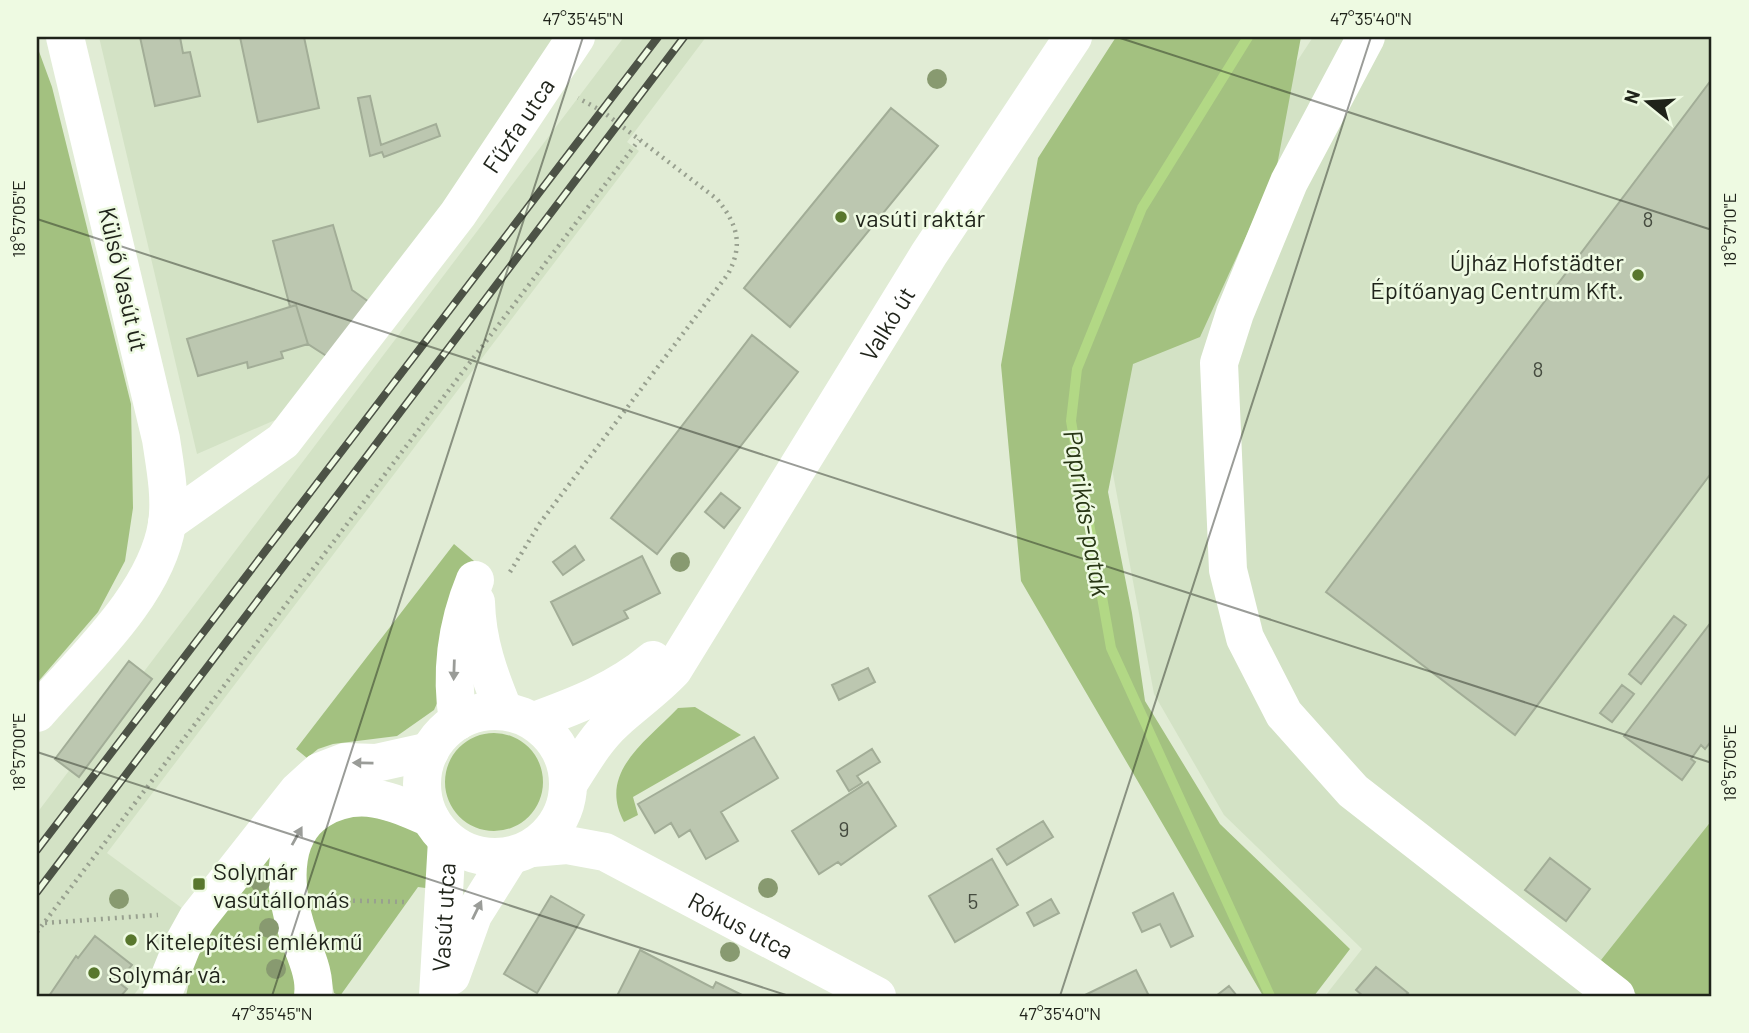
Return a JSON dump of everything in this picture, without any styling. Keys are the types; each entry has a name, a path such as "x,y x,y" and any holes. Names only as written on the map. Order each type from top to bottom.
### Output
{"street":[{"name":"Külső Vasút út","path":"37,713 118,620 143,585 160,553 167,523 167,483 161,439 65,37"},
{"name":"Fűzfa utca","path":"167,523 283,441 458,214 576,37"},
{"name":"Valkó út","path":"568,789 594,744 615,721 651,693 673,670 929,254 1073,37"},
{"path":"1366,37 1289,182 1236,313 1219,363 1228,570 1245,638 1284,714 1353,790 1616,996"},
{"path":"313,996 312,970 290,900 287,872 290,849 299,829 314,813 334,801 355,796 394,802 479,856 521,852 550,833 563,813 568,789 566,762 558,747 519,716 484,665 476,624 475,580 463,609 454,659 458,721"},
{"path":"439,829 422,784 430,751 443,732 458,721 480,712 519,716 600,697 630,679 706,616"},
{"path":"162,996 182,946 202,912 298,790 318,772 345,762 376,763 430,751"},
{"name":"Rókus utca","path":"568,789 580,824 605,852"},
{"name":"Vasút utca","path":"439,829 441,996"},
{"name":"Rókus utca","path":"521,852 567,845 605,852 877,996"},
{"name":"Vasút utca","path":"441,996 473,915 521,852"}],"path":[{"path":"508,578 540,523 728,274 736,259 738,234 724,208 592,104"},
{"path":"37,932 639,139"},
{"path":"44,923 202,912"}],"shaded area":[{"path":"99,37 560,37 509,115 282,417 197,454"},
{"path":"624,37 706,37 627,142 639,151 107,853 194,917 133,996 37,996 37,813"},
{"path":"1313,37 1712,37 1712,996 1325,996 1362,949 1224,815 1154,694 1094,372"}],"green space":[{"path":"1116,37 1301,37 1276,171 1200,337 1133,364 1108,492 1132,613 1145,701 1220,824 1350,949 1314,996 1263,996 1021,581 1001,365 1038,158"},
{"path":"37,46 52,87 131,404 133,508 125,561 98,612 37,683"},
{"path":"454,544 474,561 460,599 443,690 434,710 397,736 333,744 318,749 307,758 296,749"},
{"path":"695,707 741,735 633,797 638,815 624,822 617,804 617,788 629,759 678,708"},
{"path":"494,733 513,736 529,747 540,763 543,782 540,801 529,817 513,828 494,831 475,828 459,817 448,801 445,782 448,763 459,747 475,736"},
{"path":"352,810 421,831 429,847 433,889 418,887 340,996 334,993 327,959 306,923 306,853 316,833"},
{"path":"286,817 299,996 186,996 195,954"},
{"path":"1712,820 1712,996 1638,996 1601,960"}],"building":[{"path":"140,37 180,37 183,53 190,52 200,96 155,106"},
{"path":"240,37 304,37 319,108 258,122"},
{"name":"Újház Hofstädter Építőanyag Centrum Kft.","path":"1712,79 1712,472 1515,735 1326,592"},
{"path":"370,96 381,145 436,124 440,136 384,157 382,152 370,156 358,98"},
{"name":"vasúti raktár","path":"891,108 938,146 790,327 744,288"},
{"path":"333,225 352,290 369,302 328,357 308,344 296,305 290,307 273,241"},
{"path":"296,305 308,344 281,352 283,358 248,368 247,362 198,376 187,339"},
{"path":"752,335 798,372 657,554 611,518"},
{"path":"721,493 740,508 724,528 705,512"},
{"path":"575,546 584,560 563,575 553,562"},
{"path":"642,556 660,593 624,611 628,618 573,645 551,602"},
{"path":"1674,616 1686,625 1641,684 1629,674"},
{"path":"1712,621 1712,740 1705,749 1701,745 1691,759 1695,762 1682,780 1624,736"},
{"path":"129,661 152,679 79,777 55,759"},
{"path":"868,668 875,682 839,700 832,685"},
{"path":"1622,685 1634,694 1612,722 1600,713"},
{"path":"754,737 778,778 721,812 738,841 706,859 690,830 679,837 671,823 655,833 638,804"},
{"path":"872,749 880,762 857,776 862,783 849,791 837,771"},
{"path":"868,782 896,826 841,865 838,862 819,874 792,831"},
{"path":"1043,821 1053,837 1007,865 997,849"},
{"path":"1550,858 1590,889 1566,921 1525,890"},
{"path":"992,859 1018,905 955,942 929,896"},
{"path":"1173,893 1193,936 1171,947 1160,924 1142,932 1133,913"},
{"path":"551,896 584,915 537,993 504,974"},
{"path":"1051,899 1059,913 1034,926 1027,913"},
{"name":"Solymár vá.","path":"95,936 132,965 118,982 127,989 121,996 49,996 76,956 78,958"},
{"path":"640,950 713,988 716,982 744,996 617,996"},
{"path":"1376,967 1408,993 1405,996 1363,996 1356,990"},
{"path":"1136,970 1149,996 1083,996"},
{"path":"1229,986 1237,996 1216,996"}],"waterway":[{"name":"Paprikás-patak","path":"1248,37 1142,208 1077,369 1071,421 1111,648 1270,996"}],"railway":[{"path":"37,850 658,37"},
{"path":"37,892 684,37"}],"place":[{"name":"vasúti raktár","path":"841,217"},
{"name":"Újház Hofstädter Építőanyag Centrum Kft.","path":"1638,275"},
{"name":"Solymár vasútállomás","path":"199,884"},
{"name":"Kitelepítési emlékmű","path":"131,940"},
{"name":"Solymár vá.","path":"94,973"}]}
